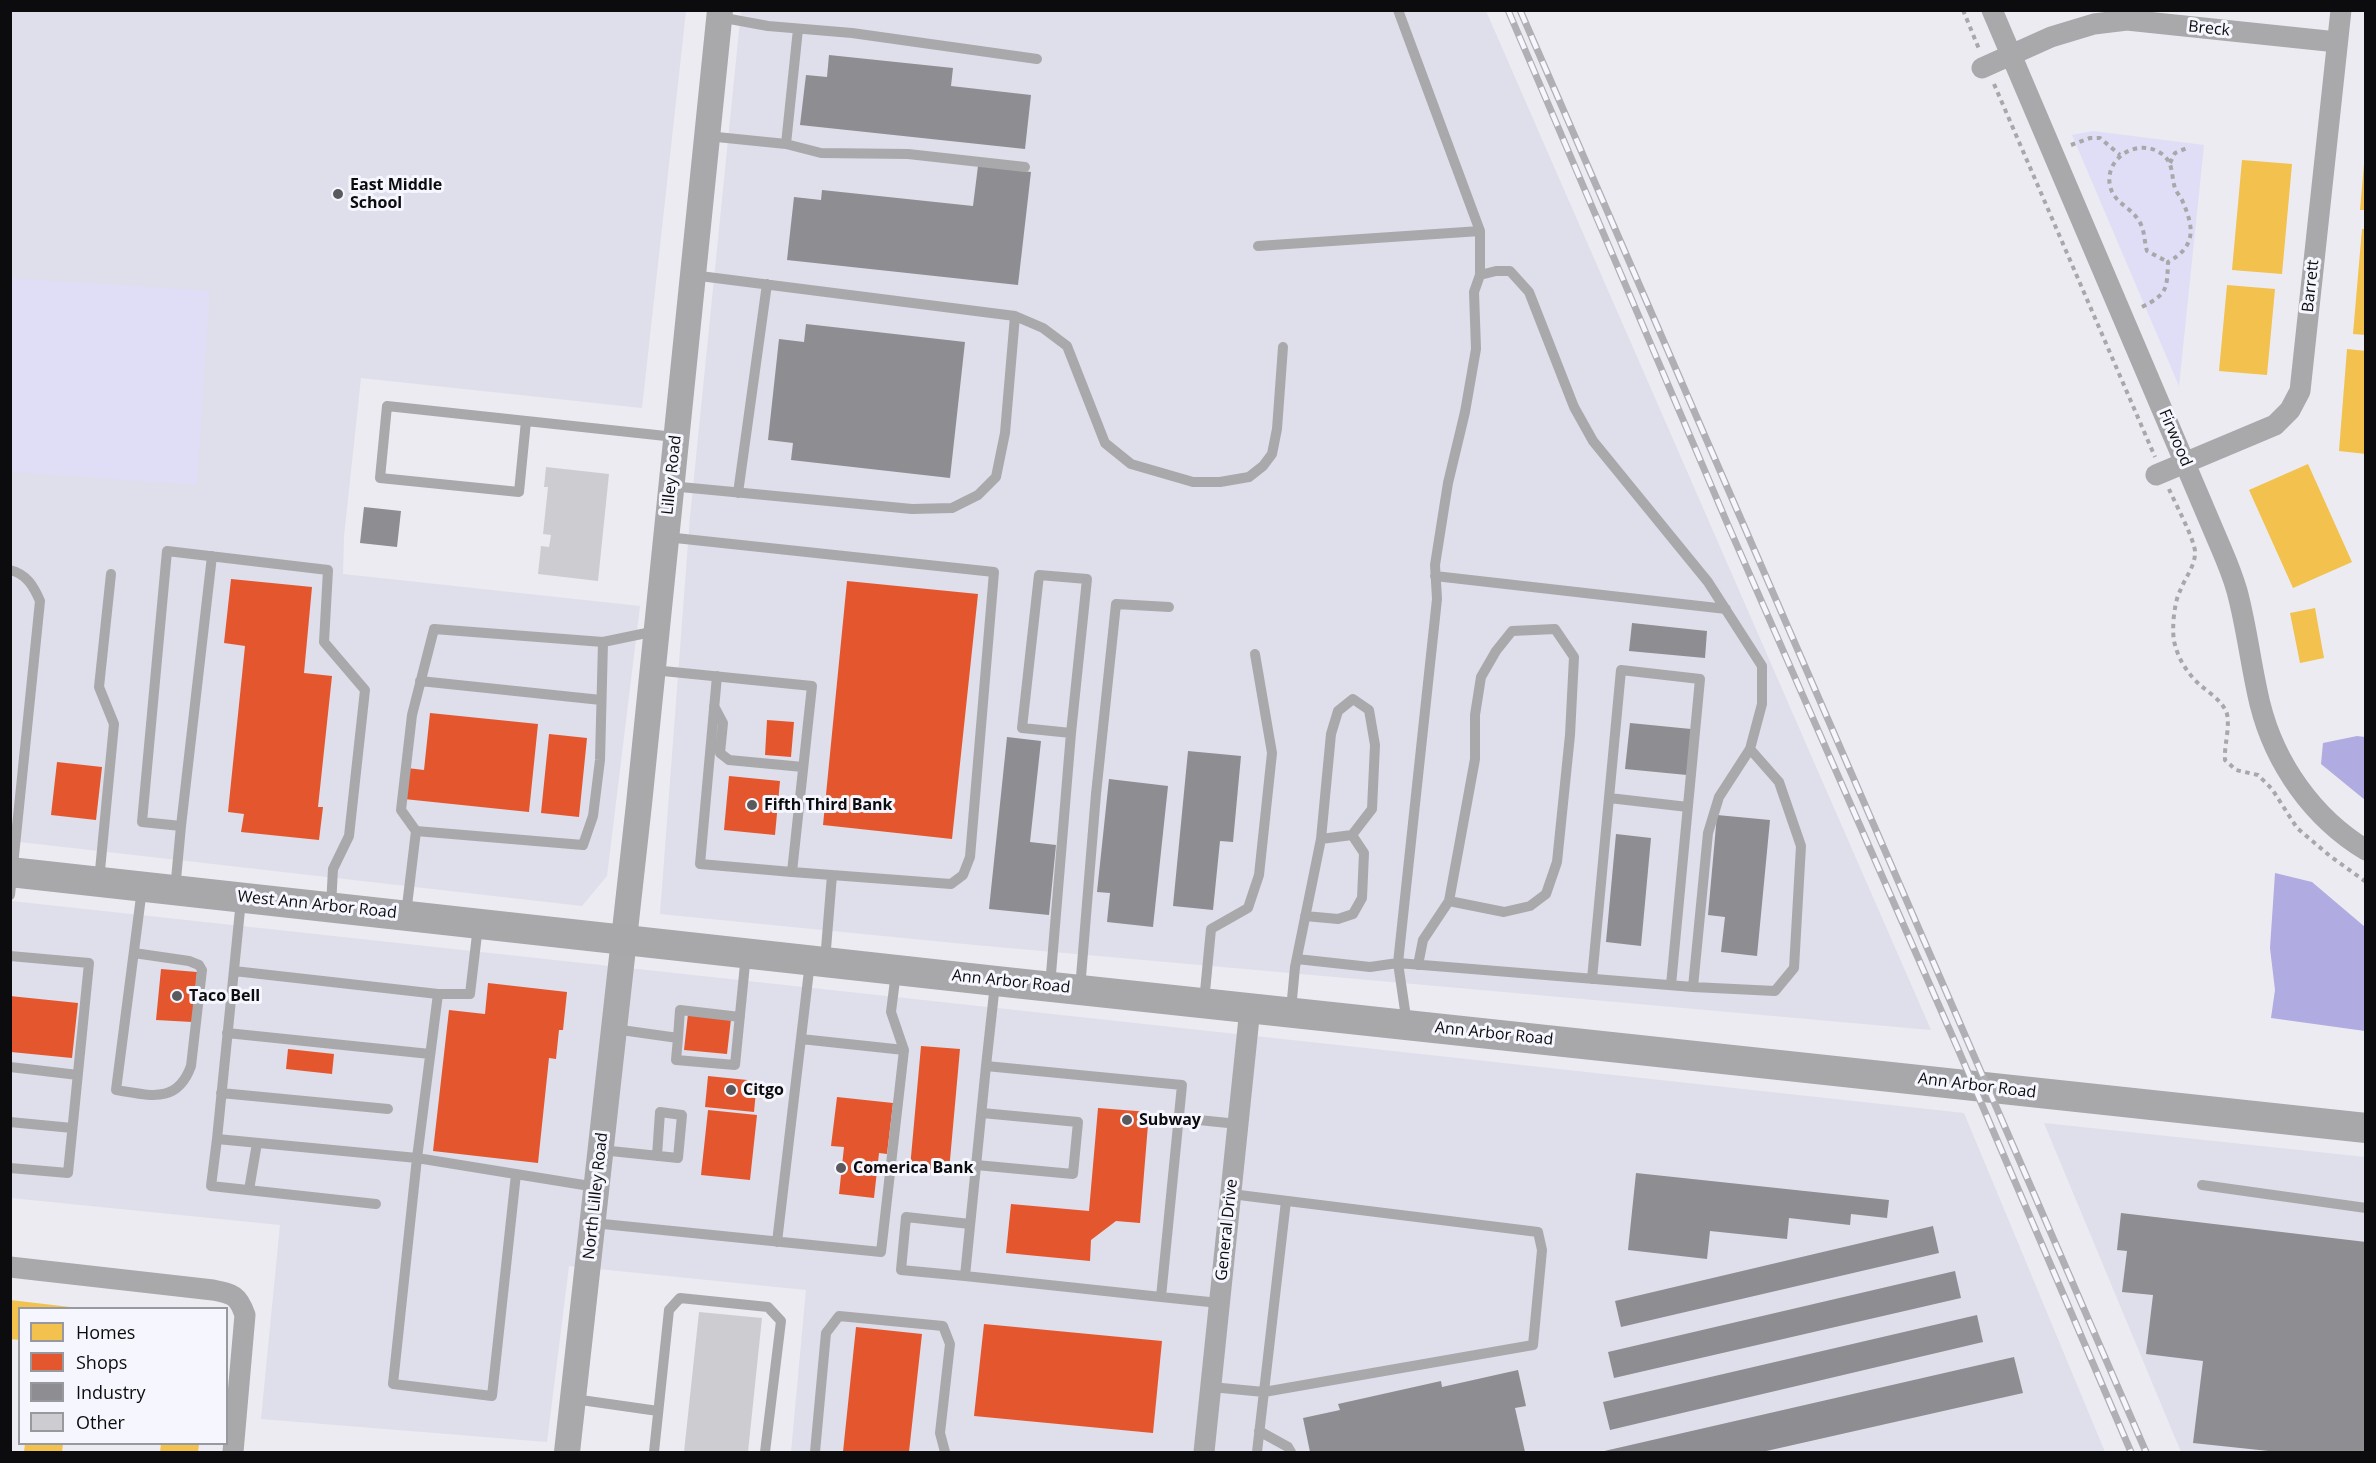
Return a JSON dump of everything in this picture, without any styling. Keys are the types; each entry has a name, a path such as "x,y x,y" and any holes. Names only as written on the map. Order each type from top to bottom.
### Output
{"main road":[{"name":"West Ann Arbor Road","path":"11,880 99,881 623,939"},
{"name":"Ann Arbor Road","path":"623,939 2366,1128"}],"street":[{"name":"Firwood","path":"1992,10 2222,548 2237,591 2260,706 2283,764 2310,805 2352,842 2366,850"},
{"name":"Barrett","path":"2156,475 2275,425 2290,410 2300,391 2341,10"},
{"name":"Lilley Road","path":"623,939 639,804 719,14"},
{"name":"Breck","path":"1982,68 2051,37 2094,24 2127,20 2337,42"},
{"name":"North Lilley Road","path":"567,1452 623,939"},
{"name":"General Drive","path":"1204,1452 1250,1008"},
{"path":"10,1267 232,1294 241,1302 245,1315 233,1452"}],"lane":[{"path":"1398,10 1480,231 1480,275 1474,292 1476,349 1465,412 1448,483 1434,565 1437,599 1398,963 1407,1024"},
{"path":"719,14 798,29 852,33 1037,59"},
{"path":"786,144 798,29"},
{"path":"707,136 786,144 821,153 908,154 1025,167"},
{"path":"1258,246 1480,231"},
{"path":"1480,275 1496,271 1510,271 1529,292 1574,407 1593,441 1708,582 1762,666 1762,704 1750,749 1719,797 1708,833 1693,987"},
{"path":"692,275 1015,316 1043,328 1067,346 1105,443 1131,464 1193,482 1220,482 1249,477 1263,466 1272,454 1277,429 1283,347"},
{"path":"738,493 766,284"},
{"path":"670,486 912,509 952,508 978,495 996,477 1005,433 1015,316"},
{"path":"526,421 519,492 380,478 387,406 675,437"},
{"path":"665,537 994,572 970,856 963,875 951,884 699,864 717,676"},
{"path":"181,826 142,822 167,551 328,570 324,642 365,690 350,836 333,869 331,907"},
{"path":"175,890 212,556"},
{"path":"10,570 19,572 33,585 40,601 11,880"},
{"path":"99,881 114,724 99,687 111,574"},
{"path":"1050,986 1071,733 1087,579 1039,575 1022,728 1071,733"},
{"path":"1435,576 1726,609"},
{"path":"1080,989 1096,794 1116,603 1169,607"},
{"path":"406,915 416,831 402,810 412,715 435,629 603,642 656,631"},
{"path":"1418,964 1423,940 1449,901 1475,759 1475,715 1481,677 1496,651 1512,631 1555,629 1574,657 1570,735 1557,862 1546,894 1530,906 1504,912 1449,901"},
{"path":"416,831 583,845 593,816 600,760 603,642"},
{"path":"1204,1003 1210,929 1248,908 1259,875 1272,753 1255,654"},
{"path":"652,669 812,686 792,872"},
{"path":"1592,979 1621,670 1700,679 1671,986"},
{"path":"420,681 601,700"},
{"path":"1290,1012 1297,958 1321,839 1331,734 1338,711 1353,699 1369,710 1374,745 1372,809 1352,835 1321,839"},
{"path":"714,705 723,723 720,753 729,760 803,767"},
{"path":"1297,958 1370,967 1398,963 1418,964 1671,986 1775,991 1794,968 1801,846 1779,782 1750,749"},
{"path":"1609,798 1688,807"},
{"path":"1305,916 1338,919 1353,914 1362,898 1364,853 1352,835"},
{"path":"777,1242 801,1040 818,960 832,874"},
{"path":"134,953 189,961 199,964 202,970 191,1066 178,1089 166,1095 116,1090 142,886"},
{"path":"241,897 211,1186 376,1204"},
{"path":"234,971 438,994 470,994 478,923"},
{"path":"740,1017 680,1010 676,1060 735,1065 740,1017 746,953"},
{"path":"10,956 89,963 68,1173 10,1167"},
{"path":"593,1223 881,1252 904,1050 891,1012 896,969"},
{"path":"965,1276 996,981"},
{"path":"438,994 417,1158 393,1384 492,1396 516,1174"},
{"path":"614,1029 678,1038"},
{"path":"227,1033 430,1054"},
{"path":"801,1040 904,1050"},
{"path":"986,1066 1182,1085 1161,1297"},
{"path":"10,1067 78,1075"},
{"path":"221,1093 388,1109"},
{"path":"976,1165 1073,1174 1078,1122 982,1113"},
{"path":"1179,1118 1238,1124"},
{"path":"10,1122 72,1128"},
{"path":"217,1139 417,1158 597,1187"},
{"path":"249,1190 257,1143"},
{"path":"601,1150 657,1155"},
{"path":"2202,1185 2366,1208"},
{"path":"1211,1387 1264,1392 1533,1345 1542,1250 1538,1232 1231,1194"},
{"path":"1257,1452 1286,1201"},
{"path":"970,1224 906,1218 901,1270 1220,1303"},
{"path":"654,1452 669,1310 680,1298 768,1307 781,1321 765,1452"},
{"path":"815,1452 826,1333 839,1316 943,1326 950,1344 940,1433 945,1452"},
{"path":"574,1399 658,1411"},
{"path":"1259,1431 1288,1447 1291,1452"}],"path":[{"path":"2071,145 2090,138 2100,138 2120,155"},
{"path":"2145,148 2162,154 2170,163 2175,188 2191,221 2189,246 2168,262 2147,251 2144,242 2144,228 2138,218 2115,199 2110,184 2112,169 2120,155 2129,150 2145,148"},
{"path":"2170,163 2175,153 2187,148"},
{"path":"2142,307 2160,298 2165,290 2168,262"}],"shaded area":[{"name":"East Middle School","path":"11,11 686,11 642,408 361,378 344,536 343,574 640,606 607,876 582,906 11,841"},
{"path":"741,11 1486,11 1931,1030 975,945 660,914 690,517"},
{"path":"2093,131 2204,145 2179,386 2072,135"},
{"path":"10,278 210,291 197,485 11,472"},
{"path":"2357,736 2365,737 2365,800 2321,764 2323,743"},
{"path":"2275,873 2312,882 2365,927 2365,1031 2271,1018 2275,990 2270,948"},
{"path":"11,901 1964,1113 2105,1452 791,1452 806,1290 569,1266 547,1442 261,1419 280,1225 11,1198"},
{"path":"2044,1123 2365,1157 2365,1452 2181,1452"}],"building: Homes":[{"path":"2242,160 2292,164 2282,274 2232,270"},
{"path":"2364,164 2366,164 2366,210 2360,210"},
{"path":"2362,229 2366,229 2366,335 2353,334"},
{"path":"2227,285 2275,289 2267,375 2219,371"},
{"path":"2347,349 2366,351 2366,454 2339,451"},
{"path":"2308,464 2352,562 2293,588 2249,490"},
{"path":"2315,608 2324,658 2300,663 2290,613"},
{"path":"10,1300 70,1307 18,1307 18,1340 10,1339"},
{"path":"25,1445 63,1445 62,1452 24,1452"},
{"path":"161,1445 199,1445 198,1452 160,1452"}],"building: Shops":[{"path":"231,579 312,587 304,673 332,676 318,807 323,807 319,840 241,832 244,814 228,812 245,646 224,643"},
{"path":"847,581 978,594 952,839 823,825"},
{"path":"430,713 538,724 529,812 404,799 407,768 424,770"},
{"path":"767,720 794,722 791,757 765,755"},
{"path":"549,734 587,738 579,817 541,813"},
{"path":"57,762 102,767 96,820 51,815"},
{"name":"Fifth Third Bank","path":"729,776 780,781 775,835 724,830"},
{"name":"Taco Bell","path":"161,969 197,972 192,1022 156,1020"},
{"path":"488,983 567,992 563,1030 559,1030 556,1059 549,1058 538,1163 433,1151 449,1010 485,1014"},
{"path":"10,996 78,1003 72,1058 11,1052"},
{"path":"688,1014 731,1019 727,1054 684,1050"},
{"path":"921,1046 960,1049 949,1171 910,1168"},
{"path":"288,1049 334,1054 332,1074 286,1069"},
{"path":"708,1076 757,1081 754,1112 705,1107"},
{"path":"837,1097 893,1103 887,1154 879,1153 874,1198 839,1194 844,1147 831,1146"},
{"path":"1098,1108 1149,1112 1140,1223 1116,1221 1091,1240 1090,1261 1006,1253 1011,1204 1089,1211"},
{"path":"708,1110 757,1115 750,1180 701,1175"},
{"path":"984,1324 1162,1341 1153,1433 974,1416"},
{"path":"856,1327 922,1334 909,1452 843,1452"}],"building: Industry":[{"path":"829,55 953,68 951,86 1031,95 1025,149 800,125 806,75 827,77"},
{"path":"978,166 1031,172 1018,285 787,260 794,197 821,200 822,190 973,206"},
{"path":"806,324 965,342 950,478 791,460 793,443 768,440 779,339 804,342"},
{"path":"364,507 401,511 397,547 360,543"},
{"path":"1632,623 1707,631 1705,658 1629,651"},
{"path":"1630,723 1691,729 1687,775 1625,769"},
{"path":"1007,737 1041,741 1030,842 1056,845 1049,915 989,909"},
{"path":"1188,751 1241,756 1233,842 1220,841 1213,910 1173,906"},
{"path":"1109,779 1168,786 1153,927 1107,922 1110,893 1097,892"},
{"path":"1717,815 1770,820 1757,956 1721,952 1725,917 1708,915"},
{"path":"1616,834 1651,838 1641,946 1606,942"},
{"path":"1636,1173 1889,1200 1887,1218 1851,1214 1850,1225 1789,1218 1787,1239 1710,1231 1707,1259 1628,1250"},
{"path":"2121,1213 2366,1242 2366,1452 2278,1452 2193,1443 2203,1361 2146,1354 2153,1295 2122,1292 2127,1251 2117,1250"},
{"path":"1933,1226 1939,1253 1621,1327 1615,1301"},
{"path":"1955,1271 1961,1298 1614,1378 1608,1352"},
{"path":"1977,1315 1983,1342 1610,1430 1603,1402"},
{"path":"2014,1357 2023,1393 1762,1452 1600,1452"},
{"path":"1518,1370 1526,1406 1515,1408 1525,1452 1310,1452 1303,1418 1340,1410 1338,1404 1441,1381 1442,1387"}],"building: Other":[{"path":"546,467 609,474 598,581 538,574 541,546 549,547 551,535 543,534 548,487 544,487"},
{"path":"699,1312 762,1318 748,1452 684,1452"}],"railway":[{"path":"1508,10 1728,525 1958,1049 2131,1452"},
{"path":"1520,10 2146,1452"}],"place":[{"name":"East Middle School","path":"338,194"},
{"name":"Fifth Third Bank","path":"752,805"},
{"name":"Taco Bell","path":"177,996"},
{"name":"Citgo","path":"731,1090"},
{"name":"Subway","path":"1127,1120"},
{"name":"Comerica Bank","path":"841,1168"}]}
